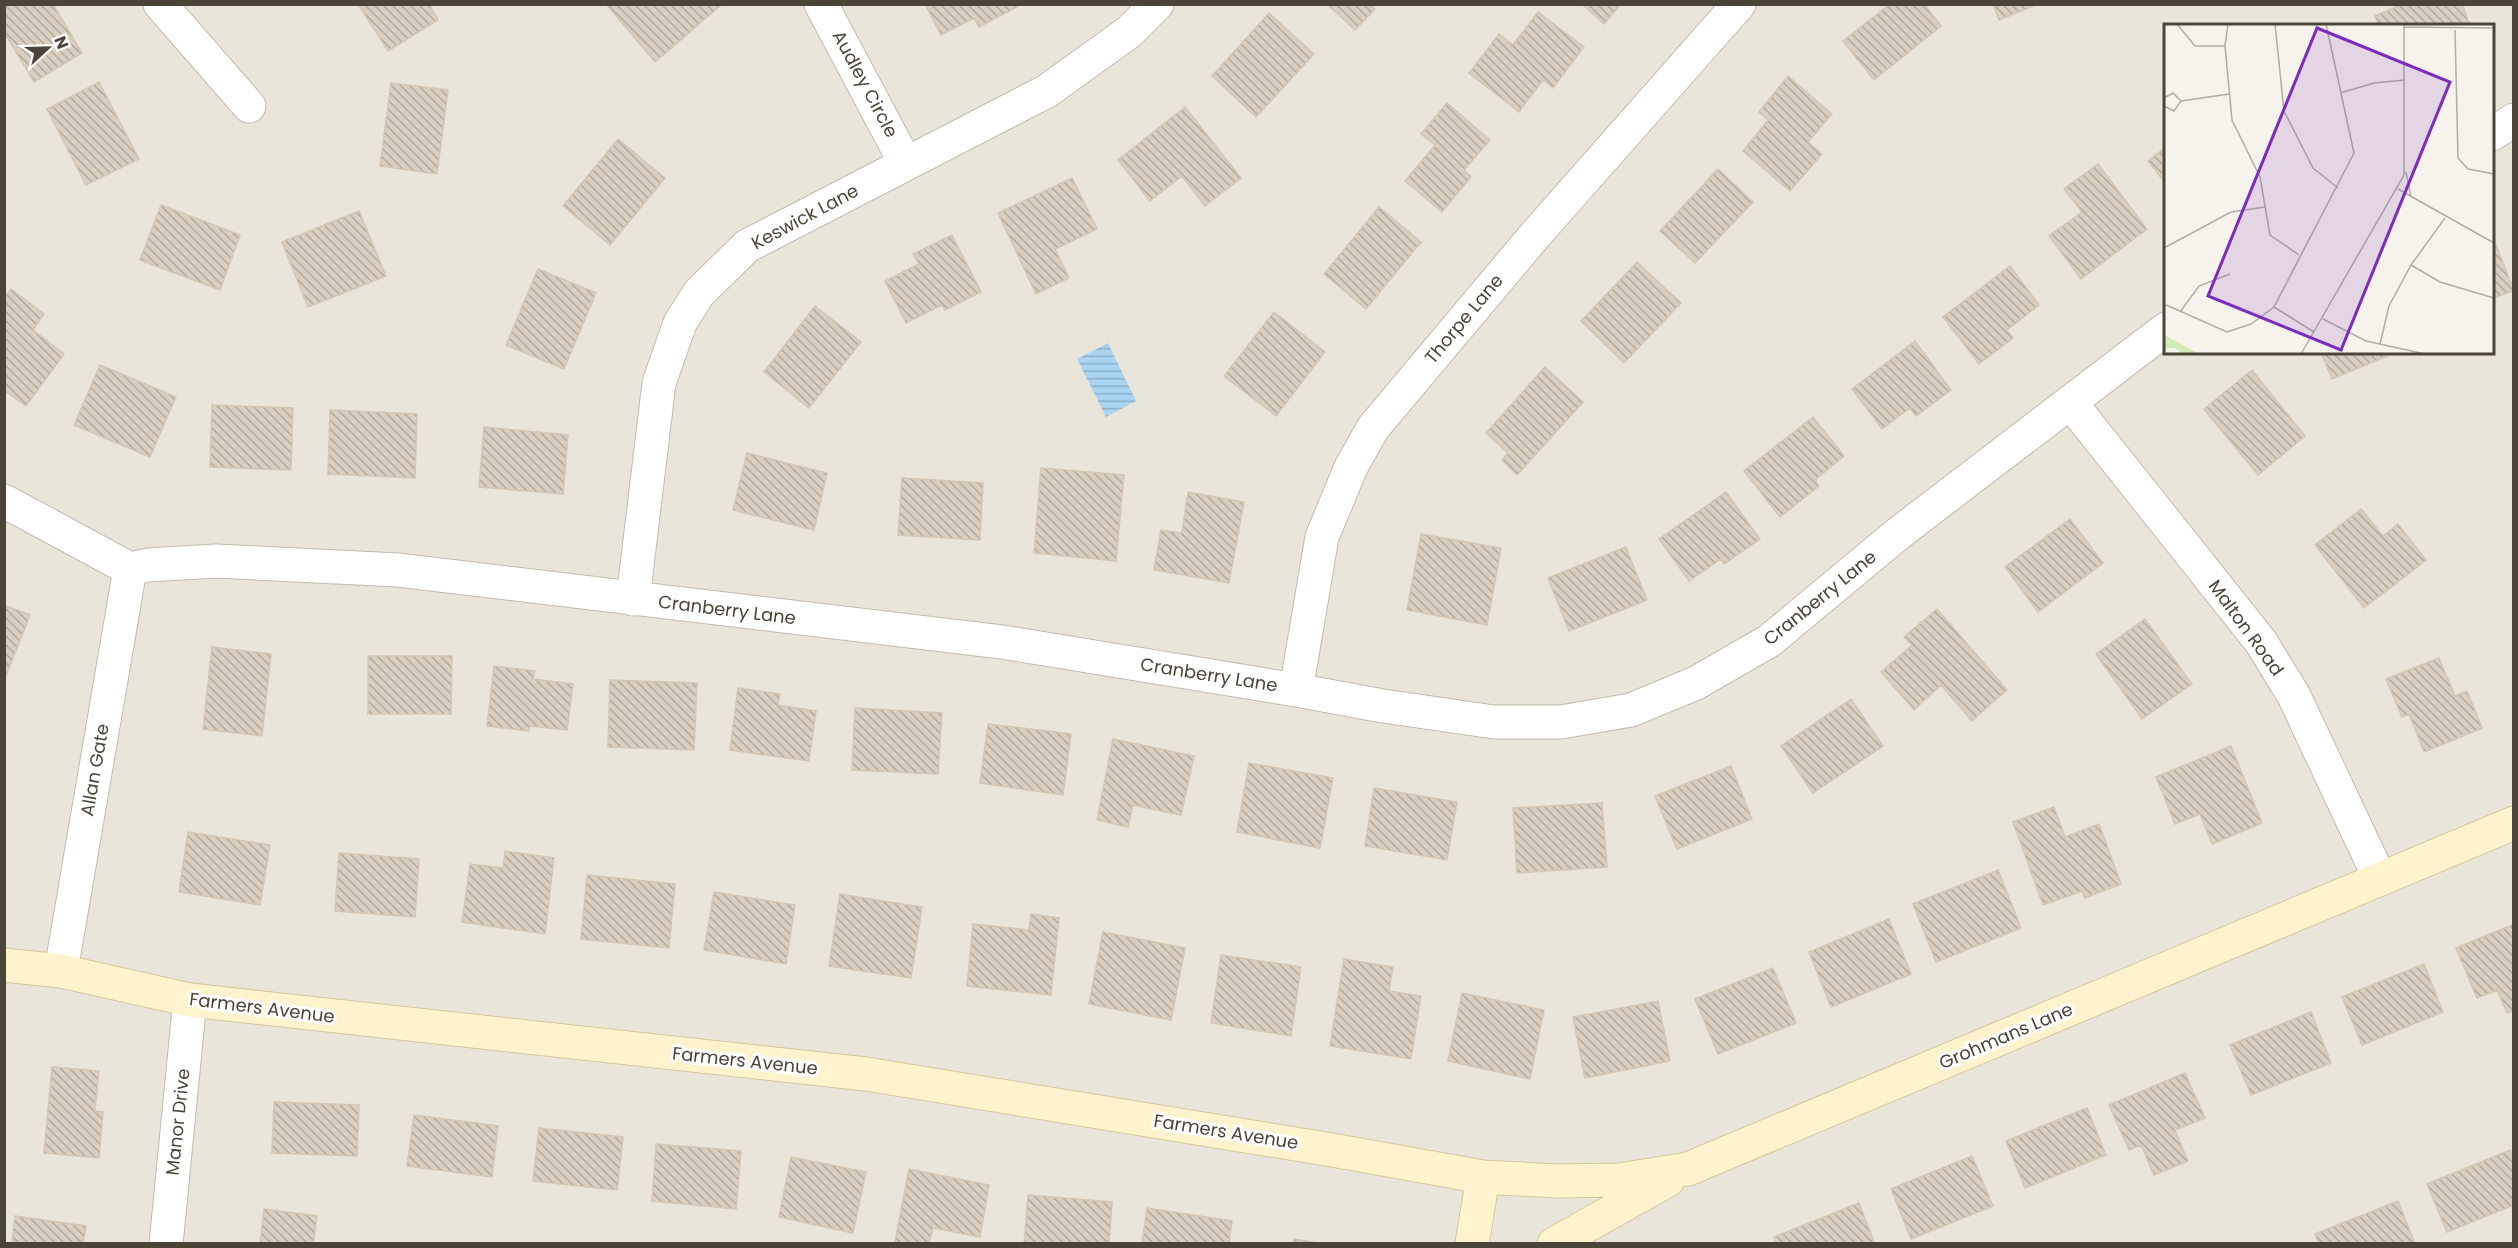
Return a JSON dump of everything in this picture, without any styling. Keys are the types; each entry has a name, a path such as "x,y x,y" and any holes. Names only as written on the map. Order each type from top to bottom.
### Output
{"street":[{"path":"160,4 249,106"},
{"name":"Audley Circle","path":"821,4 906,164"},
{"name":"Keswick Lane","path":"633,599 658,383 680,323 699,294 747,246 1047,91 1129,32 1157,4"},
{"name":"Thorpe Lane","path":"1296,690 1322,537 1351,467 1373,428 1536,234 1738,4"},
{"path":"2494,133 2514,120"},
{"name":"Cranberry Lane","path":"130,569 148,565 216,561 398,570 1002,642 1383,706 1494,722 1561,722 1631,710 1696,683 1769,641 1899,533 2164,331"},
{"name":"Malton Road","path":"2070,402 2261,642 2294,696 2380,879"},
{"path":"4,501 130,569"},
{"name":"Allan Gate","path":"61,971 130,569"},
{"name":"Grohmans Lane","path":"1483,1177 1556,1181 1619,1180 1689,1169 2514,823"},
{"name":"Farmers Avenue","path":"4,965 61,971 190,1000 866,1074 1483,1177"},
{"name":"Manor Drive","path":"166,1244 190,1000"},
{"path":"1554,1244 1689,1169"},
{"path":"1472,1244 1483,1177"}],"shaded area":[{"path":"5,5 2513,5 2513,1243 5,1243"}],"water":[{"path":"1108,343 1136,401 1106,417 1077,359"}],"building":[{"path":"4,4 53,4 82,53 34,82 4,32"},
{"path":"358,4 429,4 438,20 388,51"},
{"path":"606,4 719,4 720,6 655,62"},
{"path":"925,4 1018,4 1019,6 979,27 974,18 941,35"},
{"path":"1327,4 1370,4 1375,9 1355,30"},
{"path":"1582,4 1621,4 1604,24"},
{"path":"1890,4 1924,4 1941,26 1874,80 1843,41"},
{"path":"1993,4 2038,4 1999,20"},
{"path":"2403,4 2462,4 2469,24 2378,24 2375,16"},
{"path":"1538,12 1584,47 1553,88 1543,80 1519,112 1469,73 1499,34 1513,45"},
{"path":"1269,13 1314,54 1256,117 1212,76"},
{"path":"1788,76 1832,114 1808,142 1822,154 1790,191 1743,151 1768,120 1759,112"},
{"path":"99,82 139,159 86,185 47,109"},
{"path":"391,83 448,90 437,174 380,166"},
{"path":"1447,103 1490,140 1464,170 1471,177 1442,212 1405,181 1435,145 1421,134"},
{"path":"1185,107 1241,178 1205,206 1182,176 1150,201 1118,160"},
{"path":"618,139 665,178 610,245 563,206"},
{"path":"2164,149 2164,181 2148,161"},
{"path":"2098,164 2147,229 2081,279 2049,236 2082,212 2064,189"},
{"path":"1718,169 1753,202 1695,263 1660,231"},
{"path":"1072,178 1097,229 1055,249 1069,278 1036,294 998,213"},
{"path":"161,205 240,235 220,290 140,260"},
{"path":"1379,207 1421,242 1366,309 1324,274"},
{"path":"359,211 386,276 308,307 282,242"},
{"path":"952,235 981,292 945,310 942,305 906,323 885,281 919,264 913,254"},
{"path":"2494,240 2514,290 2494,298"},
{"path":"1637,262 1681,303 1624,363 1581,321"},
{"path":"2010,266 2039,305 2007,330 2013,338 1979,364 1943,317"},
{"path":"538,269 596,293 564,369 506,345"},
{"path":"11,289 44,314 33,330 64,354 26,406 4,390 4,298"},
{"path":"815,306 861,342 809,408 764,372"},
{"path":"1274,312 1325,352 1276,416 1224,376"},
{"path":"1915,341 1951,390 1916,416 1910,408 1882,429 1852,389"},
{"path":"2322,354 2392,354 2332,379"},
{"path":"100,365 176,397 150,457 74,425"},
{"path":"1545,367 1583,402 1517,475 1502,460 1508,453 1486,433"},
{"path":"2252,370 2305,436 2258,475 2204,409"},
{"path":"212,405 293,408 291,470 210,467"},
{"path":"330,410 417,414 415,478 328,474"},
{"path":"1813,417 1844,456 1815,480 1819,486 1780,517 1744,471"},
{"path":"484,427 568,435 563,494 479,487"},
{"path":"747,453 827,473 814,530 733,510"},
{"path":"1041,468 1124,475 1116,561 1034,553"},
{"path":"902,478 983,483 980,540 898,535"},
{"path":"1188,492 1244,502 1229,583 1154,570 1161,530 1182,533"},
{"path":"1726,492 1760,539 1724,564 1721,559 1689,581 1659,539"},
{"path":"2361,509 2383,536 2398,524 2426,560 2364,608 2315,545"},
{"path":"2070,519 2103,563 2038,612 2005,567"},
{"path":"1421,534 1501,548 1487,625 1407,610"},
{"path":"1626,547 1647,600 1569,631 1548,578"},
{"path":"4,605 30,615 4,681"},
{"path":"1937,609 2007,690 1972,721 1941,685 1914,710 1881,672 1912,645 1904,637"},
{"path":"2145,619 2192,684 2142,719 2096,654"},
{"path":"212,647 271,654 262,736 203,729"},
{"path":"368,656 452,656 451,714 368,714"},
{"path":"2439,658 2455,696 2467,691 2482,728 2424,752 2409,714 2402,717 2386,679"},
{"path":"494,666 535,671 533,679 573,684 567,730 530,726 529,731 487,726"},
{"path":"610,680 697,683 694,750 608,747"},
{"path":"738,688 780,694 778,705 816,711 809,761 730,750"},
{"path":"1851,699 1883,746 1813,793 1781,746"},
{"path":"855,708 942,713 938,774 852,770"},
{"path":"988,724 1071,734 1063,795 980,783"},
{"path":"1113,739 1194,756 1181,815 1133,805 1128,827 1097,820"},
{"path":"2231,746 2262,823 2212,844 2200,814 2175,824 2156,777"},
{"path":"1249,763 1333,778 1320,848 1237,832"},
{"path":"1731,766 1752,819 1677,849 1655,796"},
{"path":"1374,788 1457,802 1447,860 1365,846"},
{"path":"1602,803 1607,867 1517,873 1513,808"},
{"path":"2054,807 2065,837 2099,824 2121,884 2085,898 2082,891 2043,905 2013,822"},
{"path":"188,832 270,845 260,905 179,892"},
{"path":"505,851 554,858 545,934 462,922 470,864 503,868"},
{"path":"339,853 419,859 415,917 335,911"},
{"path":"1998,870 2021,928 1936,962 1913,904"},
{"path":"587,875 675,884 669,948 581,939"},
{"path":"714,892 795,905 786,964 704,950"},
{"path":"840,894 922,907 911,978 829,966"},
{"path":"1031,914 1059,918 1051,995 967,986 973,924 1029,930"},
{"path":"1889,919 1911,974 1831,1007 1809,952"},
{"path":"2514,924 2514,1010 2507,1013 2497,990 2477,998 2456,948"},
{"path":"1103,932 1185,948 1171,1020 1089,1004"},
{"path":"1221,955 1301,967 1291,1036 1211,1023"},
{"path":"1344,959 1393,967 1389,991 1421,996 1411,1059 1330,1046"},
{"path":"2424,964 2443,1012 2362,1045 2342,997"},
{"path":"1773,968 1796,1023 1718,1054 1695,999"},
{"path":"1462,993 1544,1010 1530,1079 1448,1061"},
{"path":"1658,1001 1670,1061 1585,1078 1573,1017"},
{"path":"2311,1012 2331,1063 2251,1095 2230,1045"},
{"path":"52,1067 99,1071 95,1111 103,1112 99,1158 44,1153"},
{"path":"2185,1073 2205,1118 2175,1130 2188,1161 2154,1175 2141,1145 2129,1150 2109,1105"},
{"path":"274,1102 359,1105 357,1156 272,1153"},
{"path":"2087,1108 2106,1155 2025,1188 2006,1141"},
{"path":"414,1115 498,1126 492,1177 407,1166"},
{"path":"539,1128 623,1137 617,1190 533,1181"},
{"path":"656,1144 741,1151 736,1209 652,1201"},
{"path":"2510,1150 2514,1159 2514,1205 2447,1232 2427,1184"},
{"path":"1972,1156 1993,1206 1911,1239 1891,1189"},
{"path":"791,1157 866,1172 853,1233 779,1217"},
{"path":"909,1169 989,1185 980,1237 933,1228 929,1244 895,1242"},
{"path":"1028,1195 1112,1202 1109,1244 1024,1244"},
{"path":"2398,1201 2415,1244 2319,1244 2315,1234"},
{"path":"1859,1203 1875,1244 1776,1244 1774,1237"},
{"path":"1147,1208 1232,1221 1229,1244 1142,1244"},
{"path":"264,1209 317,1216 313,1244 260,1244"},
{"path":"15,1216 86,1226 83,1244 12,1242"},
{"path":"1294,1239 1324,1244 1293,1244"}]}
